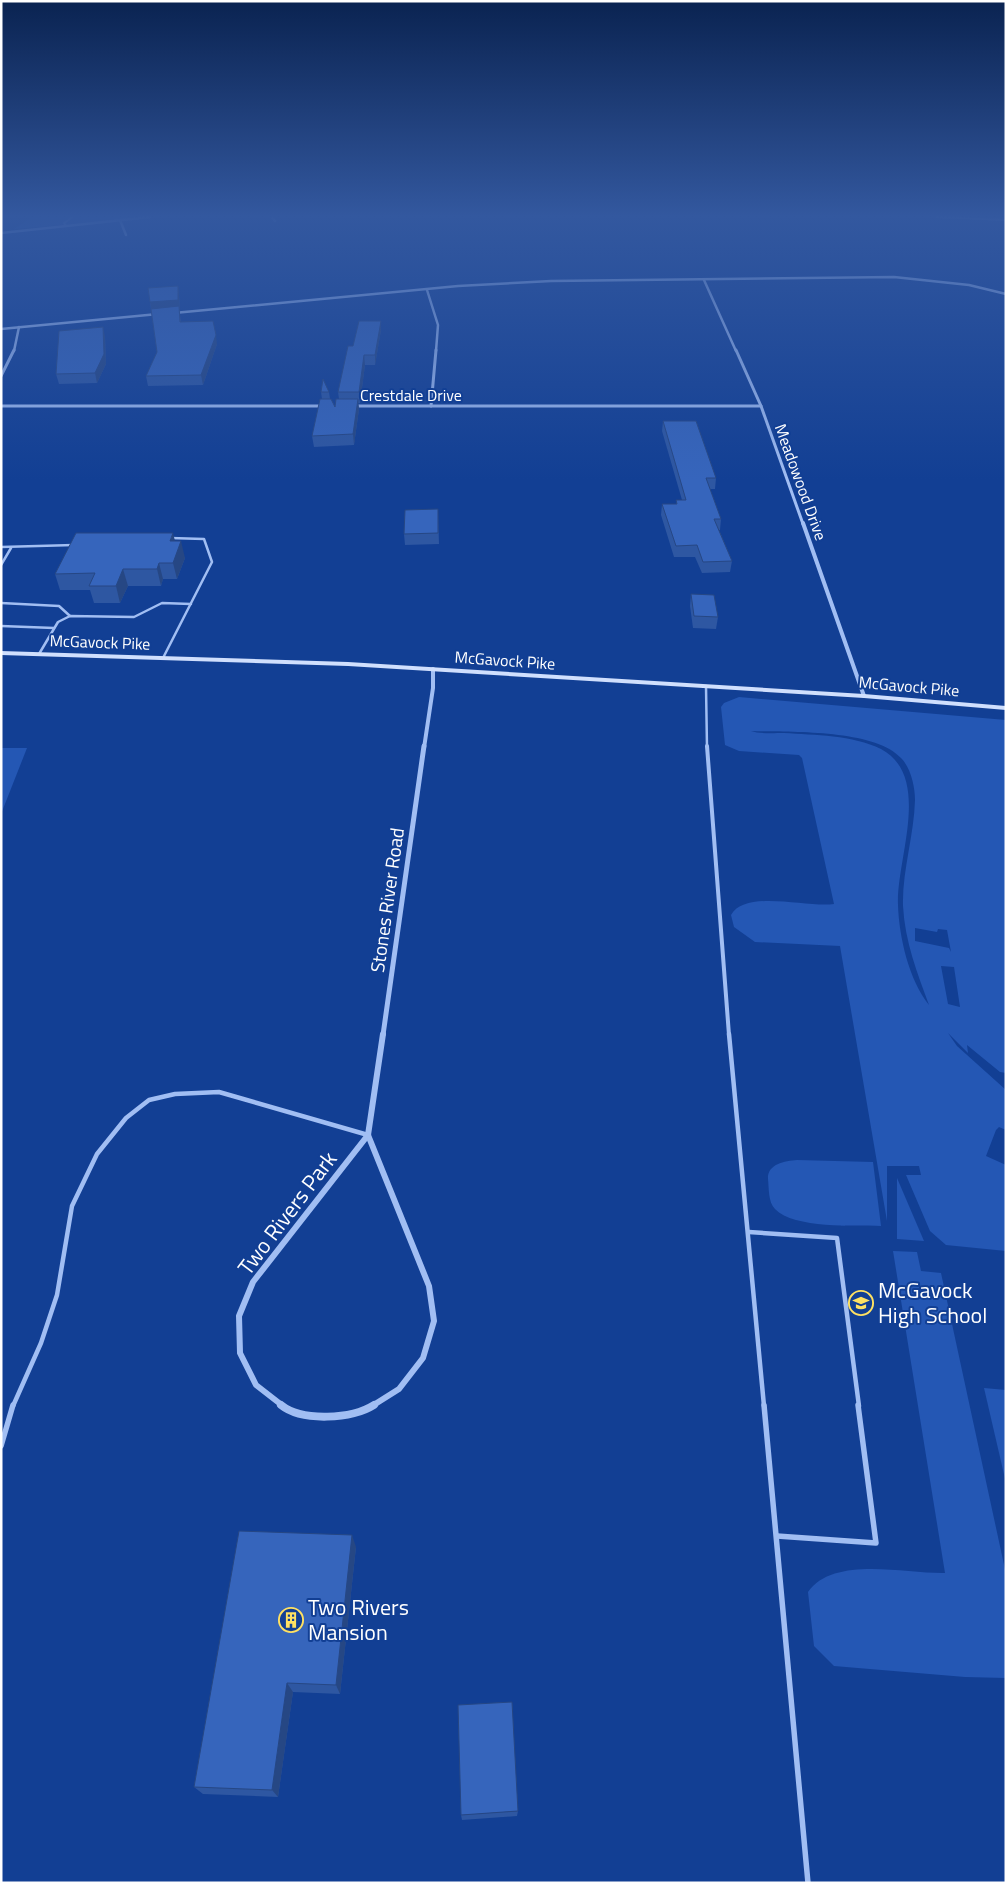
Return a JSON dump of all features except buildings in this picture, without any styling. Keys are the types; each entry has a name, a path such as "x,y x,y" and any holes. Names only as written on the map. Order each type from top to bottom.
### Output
{"main road":[{"name":"McGavock Pike","path":"1,653 433,669 864,696 1006,708"}],"street":[{"path":"168,314 266,305"},
{"path":"431,406 438,325 432,305"},
{"name":"Meadowood Drive","path":"715,305 760,406 864,696"},
{"path":"1,329 158,314"},
{"path":"1,376 12,354 19,327"},
{"path":"1,406 326,406"},
{"name":"Crestdale Drive","path":"345,406 760,406"},
{"name":"Stones River Road","path":"368,1135 374,1110 419,777 433,688 433,669"},
{"name":"Two Rivers Park","path":"368,1135 429,1286 434,1322 424,1358 399,1389 364,1411 323,1418 284,1408 256,1385 240,1353 239,1316 253,1282 368,1135"}],"lane":[{"path":"163,658 212,562 204,539 165,538"},
{"path":"1,547 12,548 82,543"},
{"path":"1,565 12,548"},
{"path":"1,603 59,606 70,616"},
{"path":"39,654 58,622 70,616 134,617 162,603 190,604"},
{"path":"1,626 54,628"},
{"path":"706,686 707,764 720,935 808,1883"},
{"path":"1,1446 12,1408 40,1344 57,1295 72,1206 97,1154 126,1118 149,1100 175,1094 219,1092 368,1135"},
{"path":"749,1232 837,1238 876,1544 777,1536"}],"shaded area":[{"path":"739,697 1006,720 1006,1073 1000,1072 967,1045 968,1053 948,1033 957,1046 1006,1090 1006,1130 999,1127 996,1130 986,1156 1006,1165 1006,1251 946,1245 930,1231 906,1175 921,1175 919,1166 887,1166 887,1221 840,946 755,942 734,927 731,915 739,907 750,903 778,901 823,905 834,904 802,758 799,755 739,751 725,745 721,707 724,703","holes":["751,731 808,732 852,737 889,749 904,762 912,778 915,800 913,827 904,880 904,919 912,957 929,1005 922,995 911,971 900,931 899,886 909,799 905,779 897,762 881,749 846,738","915,928 937,932 938,929 947,930 951,952 949,948 915,941","941,966 954,967 960,1007 948,1004"]},
{"path":"1,748 27,748 1,814"},
{"path":"797,1160 873,1162 881,1226 810,1223 796,1220 775,1209 770,1199 768,1174 778,1164"},
{"path":"897,1178 924,1241 897,1239"},
{"path":"893,1251 917,1252 921,1271 941,1273 1006,1574 1006,1678 965,1677 834,1666 814,1646 808,1592 820,1581 835,1574 852,1570 872,1569 945,1573"},
{"path":"984,1388 1006,1390 1006,1483"}],"place":[{"name":"McGavock High School","path":"861,1303"},
{"name":"Two Rivers Mansion","path":"291,1620"}]}
